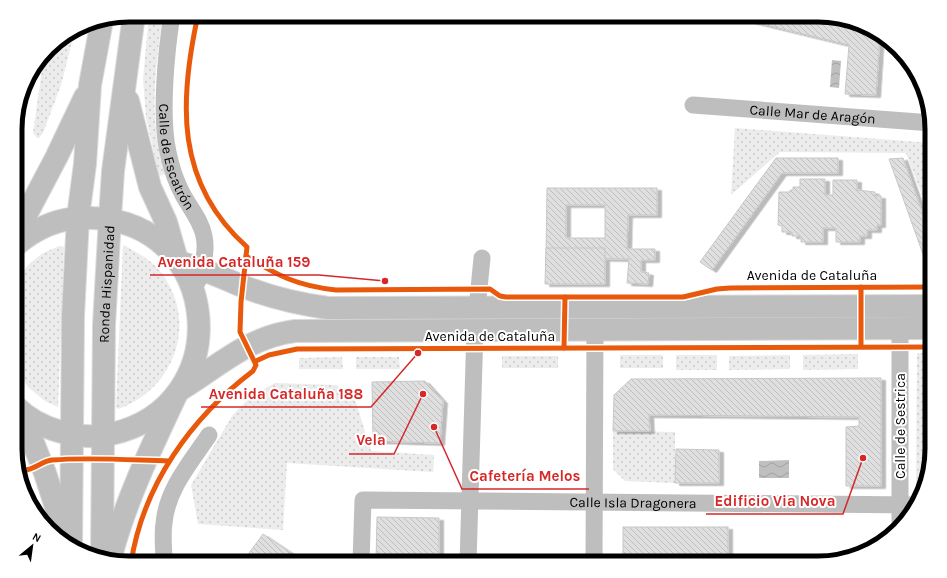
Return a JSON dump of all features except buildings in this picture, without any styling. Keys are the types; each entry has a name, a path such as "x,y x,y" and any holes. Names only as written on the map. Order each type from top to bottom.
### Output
{"main road":[{"name":"Ronda Hispanidad","path":"102,552 105,435 104,325 110,218 113,171 133,22"},
{"path":"71,539 74,316 78,217 85,164 90,85 101,26"},
{"path":"22,223 57,156 90,85"},
{"path":"125,89 150,187 166,222 178,261"},
{"name":"Avenida de Cataluña","path":"22,241 40,228 59,221 78,217 110,218 126,223 154,237 178,261 194,292 199,309 199,342 195,359 178,392"},
{"name":"Avenida de Cataluña","path":"178,261 202,268 249,288 303,304 328,308 362,309 595,328 925,328"},
{"name":"Avenida de Cataluña","path":"22,411 54,429 72,435 105,435 125,431 144,422 161,410 178,392 247,345 279,333 476,319 925,306"},
{"path":"111,554 120,524 145,461 178,392"},
{"path":"22,419 45,474 65,534"}],"street":[{"name":"Calle de Escatrón","path":"171,22 165,92 168,151 176,180 199,222 204,236 202,268 194,292"},
{"name":"Calle Mar de Aragón","path":"693,105 925,122"},
{"path":"468,556 476,319 482,258"},
{"path":"594,556 595,328"},
{"name":"Calle de Sestrica","path":"900,328 907,505"},
{"path":"164,556 164,523 168,505 177,482 209,435"},
{"name":"Calle Isla Dragonera","path":"361,556 363,500 907,505"}],"shaded area":[{"path":"148,22 162,22 157,61 155,123 159,152 166,174 159,176 146,117 143,79"},
{"path":"73,37 61,85 43,133 39,138 37,138 33,133 43,66 58,49"},
{"path":"735,128 925,142 925,203 906,153 780,152 731,195"},
{"path":"123,245 147,259 160,271 172,290 178,310 179,331 176,350 167,369 155,385 139,399 119,409 116,407"},
{"path":"59,246 64,247 58,407 45,401 29,388 22,379 22,273 29,264 43,253"},
{"path":"917,353 925,353 925,456 923,470 919,484 916,488"},
{"path":"858,354 858,369 803,370 803,355"},
{"path":"620,355 663,355 663,368 620,368"},
{"path":"676,355 717,355 717,370 676,370"},
{"path":"790,355 790,369 729,370 729,356"},
{"path":"502,356 558,356 558,368 502,368"},
{"path":"342,357 343,369 299,369 299,358"},
{"path":"356,357 399,357 400,369 356,369"},
{"path":"275,383 336,385 356,402 371,451 434,455 433,472 287,463 283,530 198,524 191,485 232,416 252,395"},
{"path":"613,431 675,432 675,483 625,481 613,469"}],"water":[{"path":"832,60 841,61 839,88 830,87"},
{"path":"789,460 789,478 759,478 759,461"}],"cycle path":[{"path":"132,556 137,534 146,507 173,455 209,410 253,371 256,365 240,332 241,302 247,247 223,222 206,196 195,168 188,139 186,109 188,79 197,22"},
{"path":"246,256 268,269 299,283 336,290 490,289 500,296 506,297 683,297 717,289 730,288 925,287"},
{"path":"861,287 861,346"},
{"path":"564,348 565,297"},
{"path":"256,361 269,355 297,349 925,347"},
{"path":"24,470 31,469 48,461 66,459 169,461"}],"place":[{"name":"Avenida Cataluña 159","path":"385,281"},
{"name":"Avenida Cataluña 188","path":"418,353"},
{"name":"Vela","path":"423,394"},
{"name":"Cafetería Melos","path":"434,427"},
{"name":"Edificio Via Nova","path":"863,458"}]}
